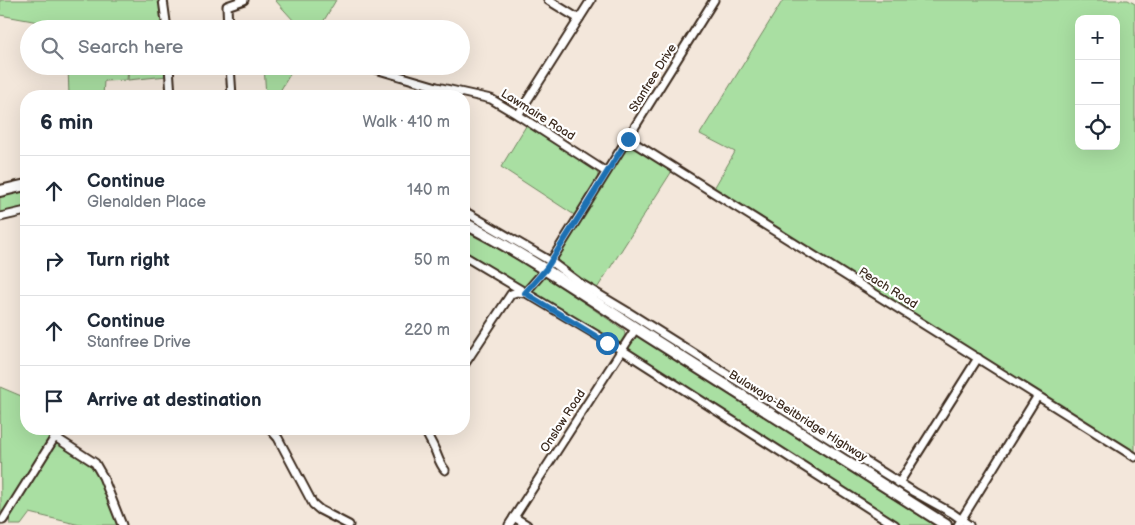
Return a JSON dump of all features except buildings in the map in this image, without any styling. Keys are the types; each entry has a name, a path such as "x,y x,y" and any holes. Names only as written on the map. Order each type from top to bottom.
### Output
{"highway":[{"path":"0,191 20,186"},
{"name":"Bulawayo-Beitbridge Highway","path":"470,226 548,265 625,316 636,328 946,525"}],"street":[{"path":"163,0 166,20"},
{"path":"228,20 227,6 244,0"},
{"path":"548,0 579,19"},
{"path":"518,115 591,0"},
{"name":"Stanfree Drive","path":"525,293 548,265 714,0"},
{"path":"170,75 171,90"},
{"path":"231,75 232,90"},
{"name":"Lawmaire Road","path":"396,75 451,90"},
{"name":"Lawmaire Road","path":"470,94 498,103 606,172"},
{"name":"Peach Road","path":"628,139 1135,457"},
{"path":"0,217 20,212"},
{"path":"470,215 548,265"},
{"path":"470,260 622,350 895,525"},
{"path":"470,356 511,294 517,292 525,293"},
{"path":"625,316 713,367 960,522 969,525"},
{"name":"Onslow Road","path":"510,525 636,328"},
{"path":"900,483 978,358"},
{"path":"701,370 713,367"},
{"path":"960,522 1037,397"},
{"path":"275,435 313,504 320,510 348,525"},
{"path":"427,435 439,463 446,470"},
{"path":"3,521 55,437 95,463 103,476 122,525"},
{"path":"514,517 527,525"}],"green space":[{"path":"0,0 161,0 164,20 28,20 0,15"},
{"path":"275,0 336,0 324,20 293,20"},
{"path":"783,0 1128,0 1135,4 1135,453 713,190 735,152 700,134"},
{"path":"68,75 127,75 127,80 104,81 103,90 69,90"},
{"path":"128,75 167,75 167,76 128,80"},
{"path":"265,75 290,75 281,90 266,90"},
{"path":"526,126 594,169 598,174 597,181 576,216 501,167"},
{"path":"634,148 672,171 596,290 556,263 556,258 621,154 627,149"},
{"path":"20,192 20,211 0,216 0,197"},
{"path":"470,234 537,272 536,278 523,290 470,259"},
{"path":"546,277 624,330 625,335 618,346 529,293 542,278"},
{"path":"634,334 934,525 898,525 623,350"},
{"path":"0,387 20,395 20,435 53,435 1,515"},
{"path":"55,443 59,443 92,463 98,471 118,525 80,525 30,513 21,525 10,525 9,516"}],"route":[{"path":"607,343 525,293 546,269 628,139"}]}
